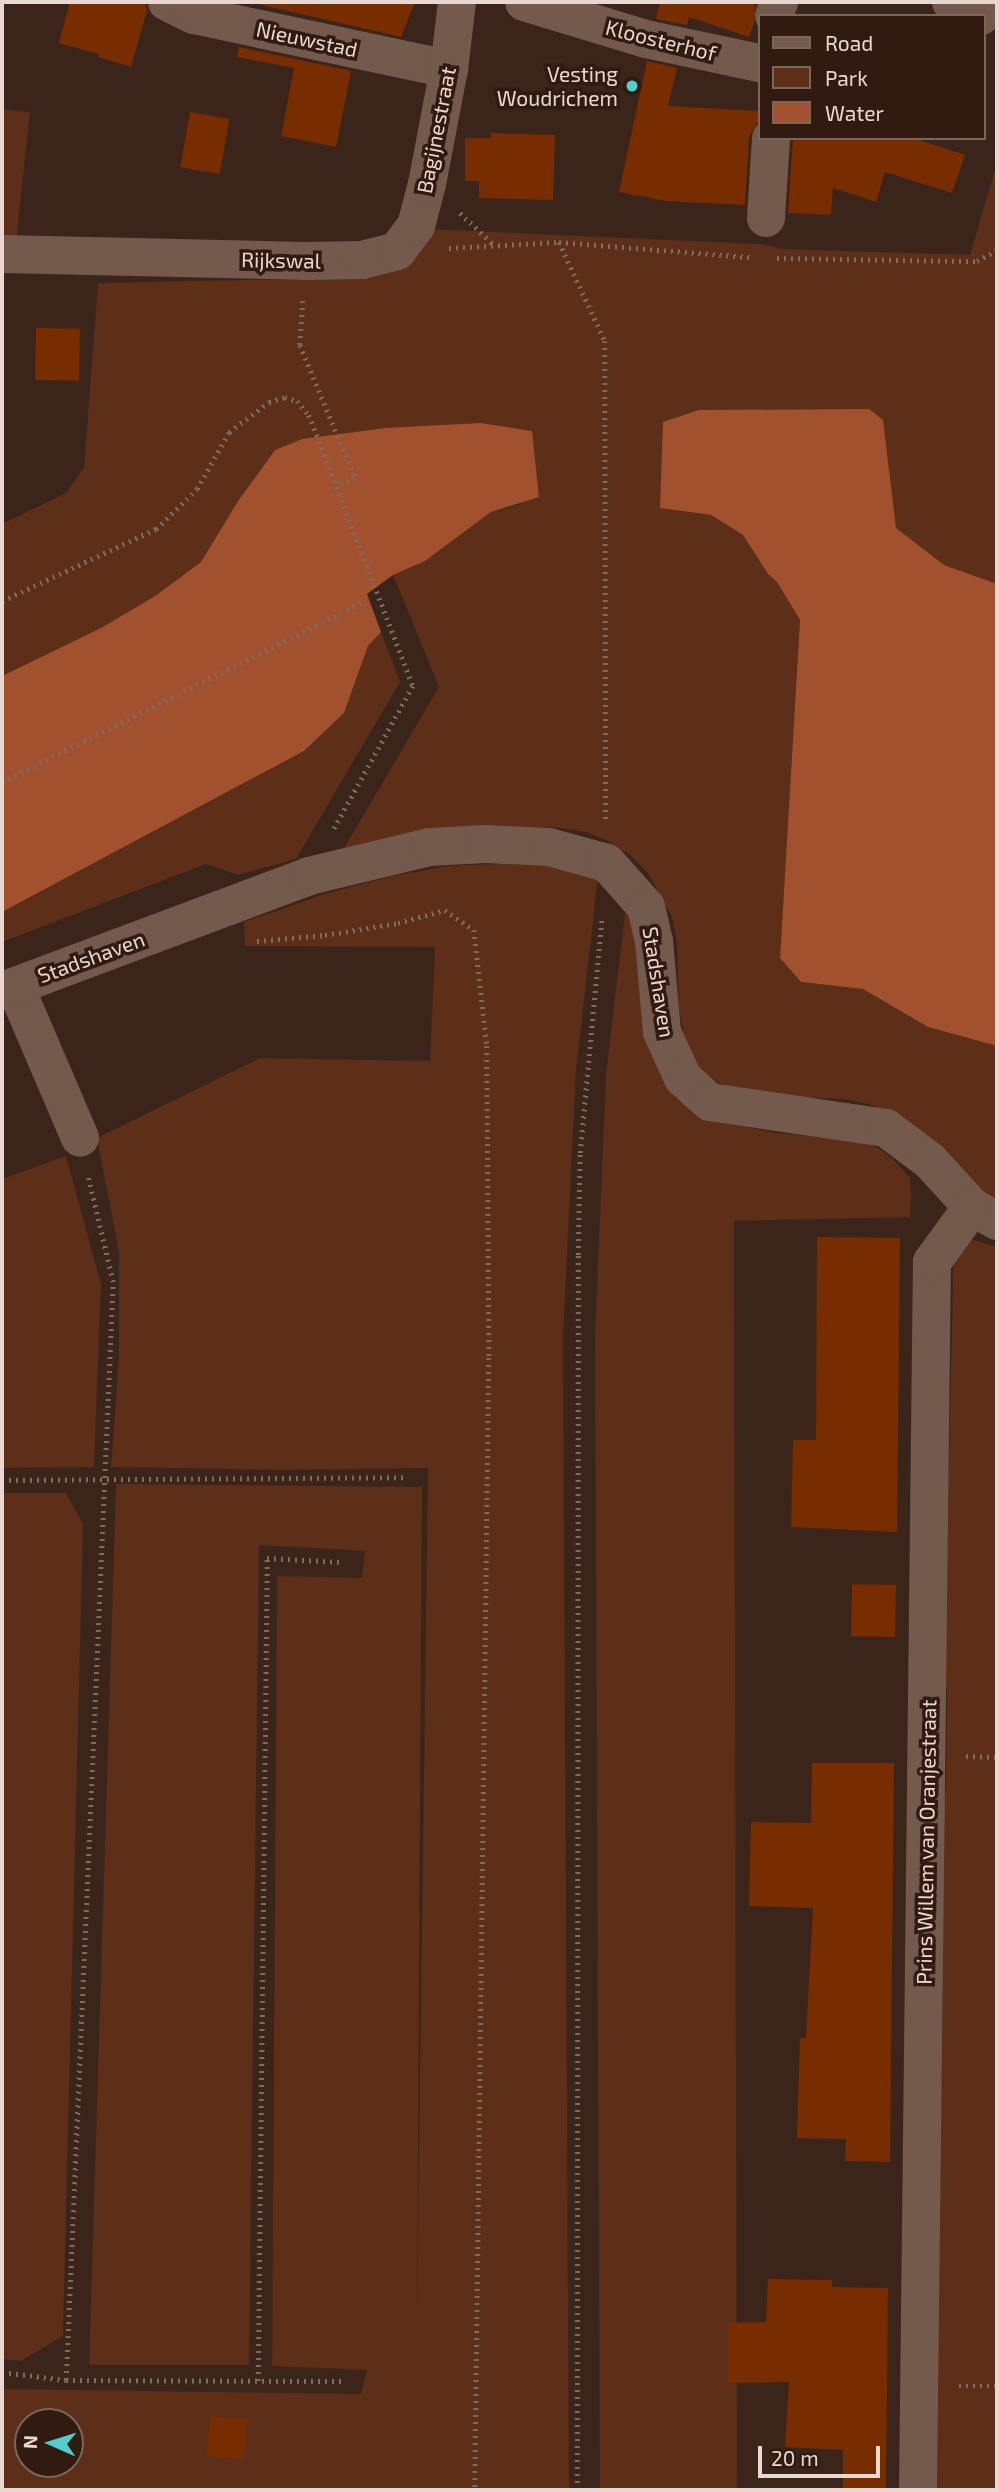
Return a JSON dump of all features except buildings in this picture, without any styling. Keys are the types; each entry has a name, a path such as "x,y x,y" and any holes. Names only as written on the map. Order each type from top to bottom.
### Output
{"street":[{"name":"Nieuwstad","path":"167,2 194,15 449,69"},
{"name":"Bagijnestraat","path":"397,251 416,226 449,69 457,2"},
{"name":"Kloosterhof","path":"524,2 646,39 758,63"},
{"path":"951,2 982,14"},
{"path":"766,218 771,140"},
{"name":"Rijkswal","path":"2,254 305,261 362,260 397,251"},
{"name":"Stadshaven","path":"8,988 309,876 430,848 485,844 549,846 607,863 646,906 654,941 662,1032 683,1078 710,1102 886,1128 930,1161 985,1214"},
{"path":"8,988 80,1138"},
{"name":"Prins Willem van Oranjestraat","path":"918,2490 932,1262 985,1214"}],"path":[{"path":"397,251 559,242 605,341 607,863 580,1153 578,1255 577,2490"},
{"path":"305,261 300,345 355,478 337,486"},
{"path":"2,601 156,528 197,489 229,432 270,402 285,397 298,401 309,415 413,686 309,876"},
{"path":"2,782 363,602"},
{"path":"228,906 240,942 325,935 445,910 474,930 487,1046 489,1344 475,2490"},
{"path":"66,2380 113,1282 80,1138"},
{"path":"2,1480 405,1477"},
{"path":"258,2381 267,1558 339,1562"},
{"path":"2,2372 66,2380 346,2381"}],"green space":[{"path":"2,109 30,112 16,247 2,246"},
{"path":"997,163 997,584 944,565 895,528 883,421 660,508 711,515 743,535 800,620 780,958 801,982 863,989 928,1027 997,1046 997,1203 974,1195 899,1117 872,1105 845,1099 747,1095 729,1090 698,1068 688,1052 679,1010 677,942 672,917 648,873 630,855 608,841 586,832 554,827 443,833 340,855 439,687 393,575 425,561 491,512 522,504 385,428 302,439 275,450 238,501 201,562 155,596 101,628 2,676 2,524 66,493 84,467 98,283 349,278 424,229 760,244 783,249 970,255"},
{"path":"381,632 400,682 296,859 238,875 206,864 2,942 2,912 304,751 344,713 368,646"},
{"path":"551,862 598,877 576,1071 563,1336 569,2490 2,2490 2,2389 361,2394 367,2370 272,2366 277,1576 362,1578 365,1551 259,1545 249,2365 89,2365 116,1484 422,1487 417,2310 428,1468 282,1470 111,1467 119,1357 119,1252 97,1138 260,1058 430,1061 435,947 245,946 244,922 325,894 393,876 448,866"},
{"path":"626,905 716,1121 776,1133 861,1140 880,1149 910,1178 910,1217 734,1221 737,2490 600,2490 595,1336 606,1074"},
{"path":"66,1156 101,1284 94,1467 2,1468 2,1179"},
{"path":"954,1234 997,1247 997,2490 936,2490 943,1966 942,1792 946,1791 947,1686 944,1686"},
{"path":"2,1493 66,1493 83,1524 63,2336 21,2361 2,2359"}],"water":[{"path":"869,409 883,420 896,528 944,565 997,584 997,1046 928,1027 863,989 801,982 780,958 800,620 743,535 711,515 660,508 663,422 699,410"},
{"path":"480,423 532,431 539,497 491,512 425,561 393,575 367,594 381,632 368,646 344,713 304,751 2,912 2,676 101,628 155,596 201,562 238,501 275,450 302,439 385,428"}],"place":[{"name":"Vesting Woudrichem","path":"632,86"}]}
